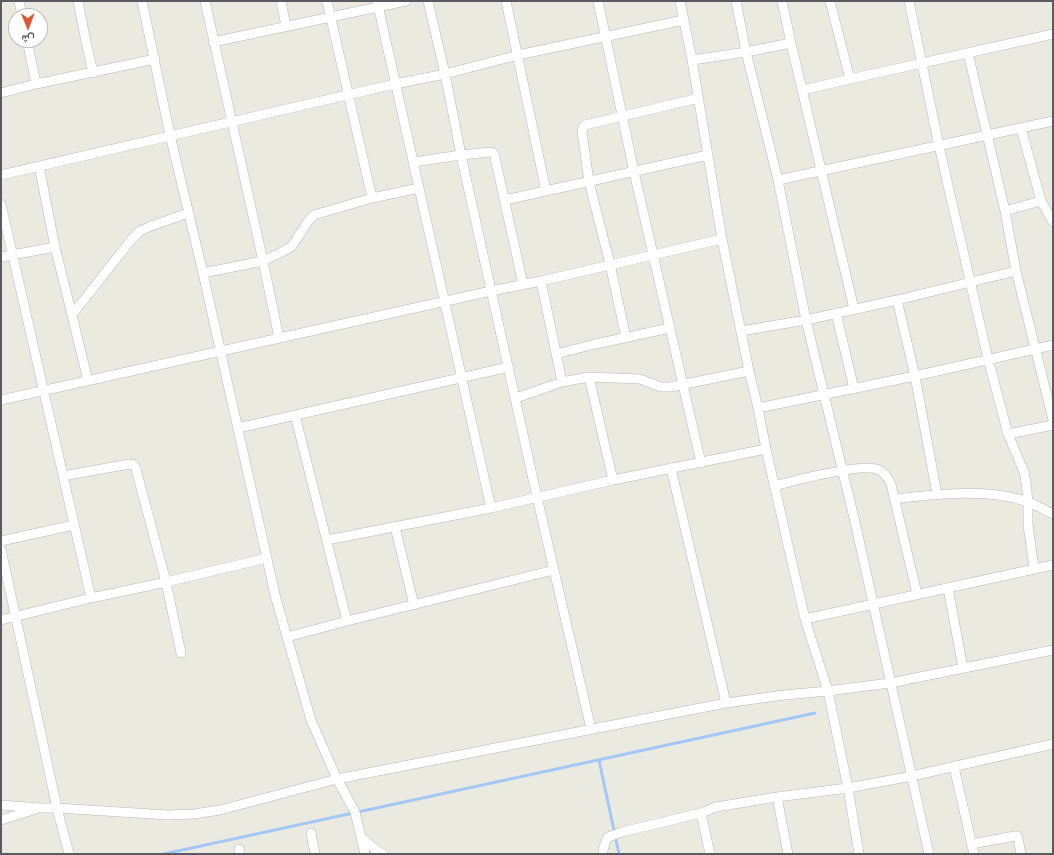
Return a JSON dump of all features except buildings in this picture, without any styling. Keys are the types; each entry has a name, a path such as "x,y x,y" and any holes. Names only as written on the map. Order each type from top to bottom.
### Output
{"street":[{"path":"78,1 93,73"},
{"path":"142,1 170,135 203,273 276,599 311,720 337,779 356,815 365,854"},
{"path":"205,1 279,338"},
{"path":"281,1 286,26"},
{"path":"327,1 372,198"},
{"path":"213,42 331,17 378,4 406,1"},
{"path":"428,1 537,497 591,729"},
{"path":"506,1 546,191"},
{"path":"598,1 634,172 701,463"},
{"path":"680,1 699,98 722,239 749,372 805,619 828,691 848,788 859,854"},
{"path":"736,1 746,52 778,180 806,320 873,603 929,854"},
{"path":"782,1 854,309"},
{"path":"830,1 850,79"},
{"path":"909,1 939,146 988,359 1008,434 1024,472 1028,490 1028,525 1034,568"},
{"path":"378,4 491,508"},
{"path":"1,175 349,94 445,74 518,55 684,20"},
{"path":"803,90 1053,34"},
{"path":"692,60 746,52 791,43"},
{"path":"29,48 36,84"},
{"path":"968,53 1005,211 1016,271 1053,420"},
{"path":"1,93 36,84 155,59"},
{"path":"626,338 610,264 589,182 582,131 583,127 585,125 699,98"},
{"path":"778,180 1053,121"},
{"path":"1021,128 1041,201 1053,222"},
{"path":"414,162 461,155 490,152 494,153 523,284"},
{"path":"505,200 708,155"},
{"path":"39,166 55,247 88,380"},
{"path":"203,273 263,261 286,250 292,246 314,215 372,198 419,188"},
{"path":"1005,211 1041,201"},
{"path":"1,204 91,598"},
{"path":"72,315 131,240 140,232 151,226 188,214"},
{"path":"1,400 540,281 722,239"},
{"path":"1,257 55,247"},
{"path":"741,331 806,320 897,300 1016,271"},
{"path":"540,281 562,382"},
{"path":"897,300 915,376 937,494"},
{"path":"836,313 854,388"},
{"path":"556,354 670,328"},
{"path":"758,408 915,376 1053,345"},
{"path":"238,428 509,367"},
{"path":"516,398 562,382 589,377 640,379 661,387 670,387 749,372"},
{"path":"589,377 613,480"},
{"path":"295,415 347,621"},
{"path":"1008,434 1053,425"},
{"path":"327,540 491,508 613,480 766,449"},
{"path":"63,476 129,464 134,465 166,582 181,653"},
{"path":"671,468 726,703"},
{"path":"774,486 842,470 871,468 879,470 886,475 891,484 895,499 917,594"},
{"path":"895,499 937,494 984,493 1010,497 1028,502 1053,514"},
{"path":"1,541 74,525"},
{"path":"395,527 414,604"},
{"path":"1,549 57,808 69,854"},
{"path":"1,620 16,618 91,598 267,558"},
{"path":"805,619 1053,565"},
{"path":"287,637 554,570"},
{"path":"948,588 963,668"},
{"path":"1,805 168,815 194,814 220,810 337,779 726,703 890,683 1053,650"},
{"path":"603,854 602,849 608,837 622,832 701,813 716,807 777,797 848,788 954,767 1053,744"},
{"path":"954,767 974,854"},
{"path":"777,797 788,854"},
{"path":"1,820 40,808"},
{"path":"701,813 710,854"},
{"path":"311,834 315,854"},
{"path":"971,844 1017,836 1021,854"},
{"path":"361,837 383,854"}],"waterway":[{"path":"164,854 815,713"},
{"path":"599,760 619,854"}]}
